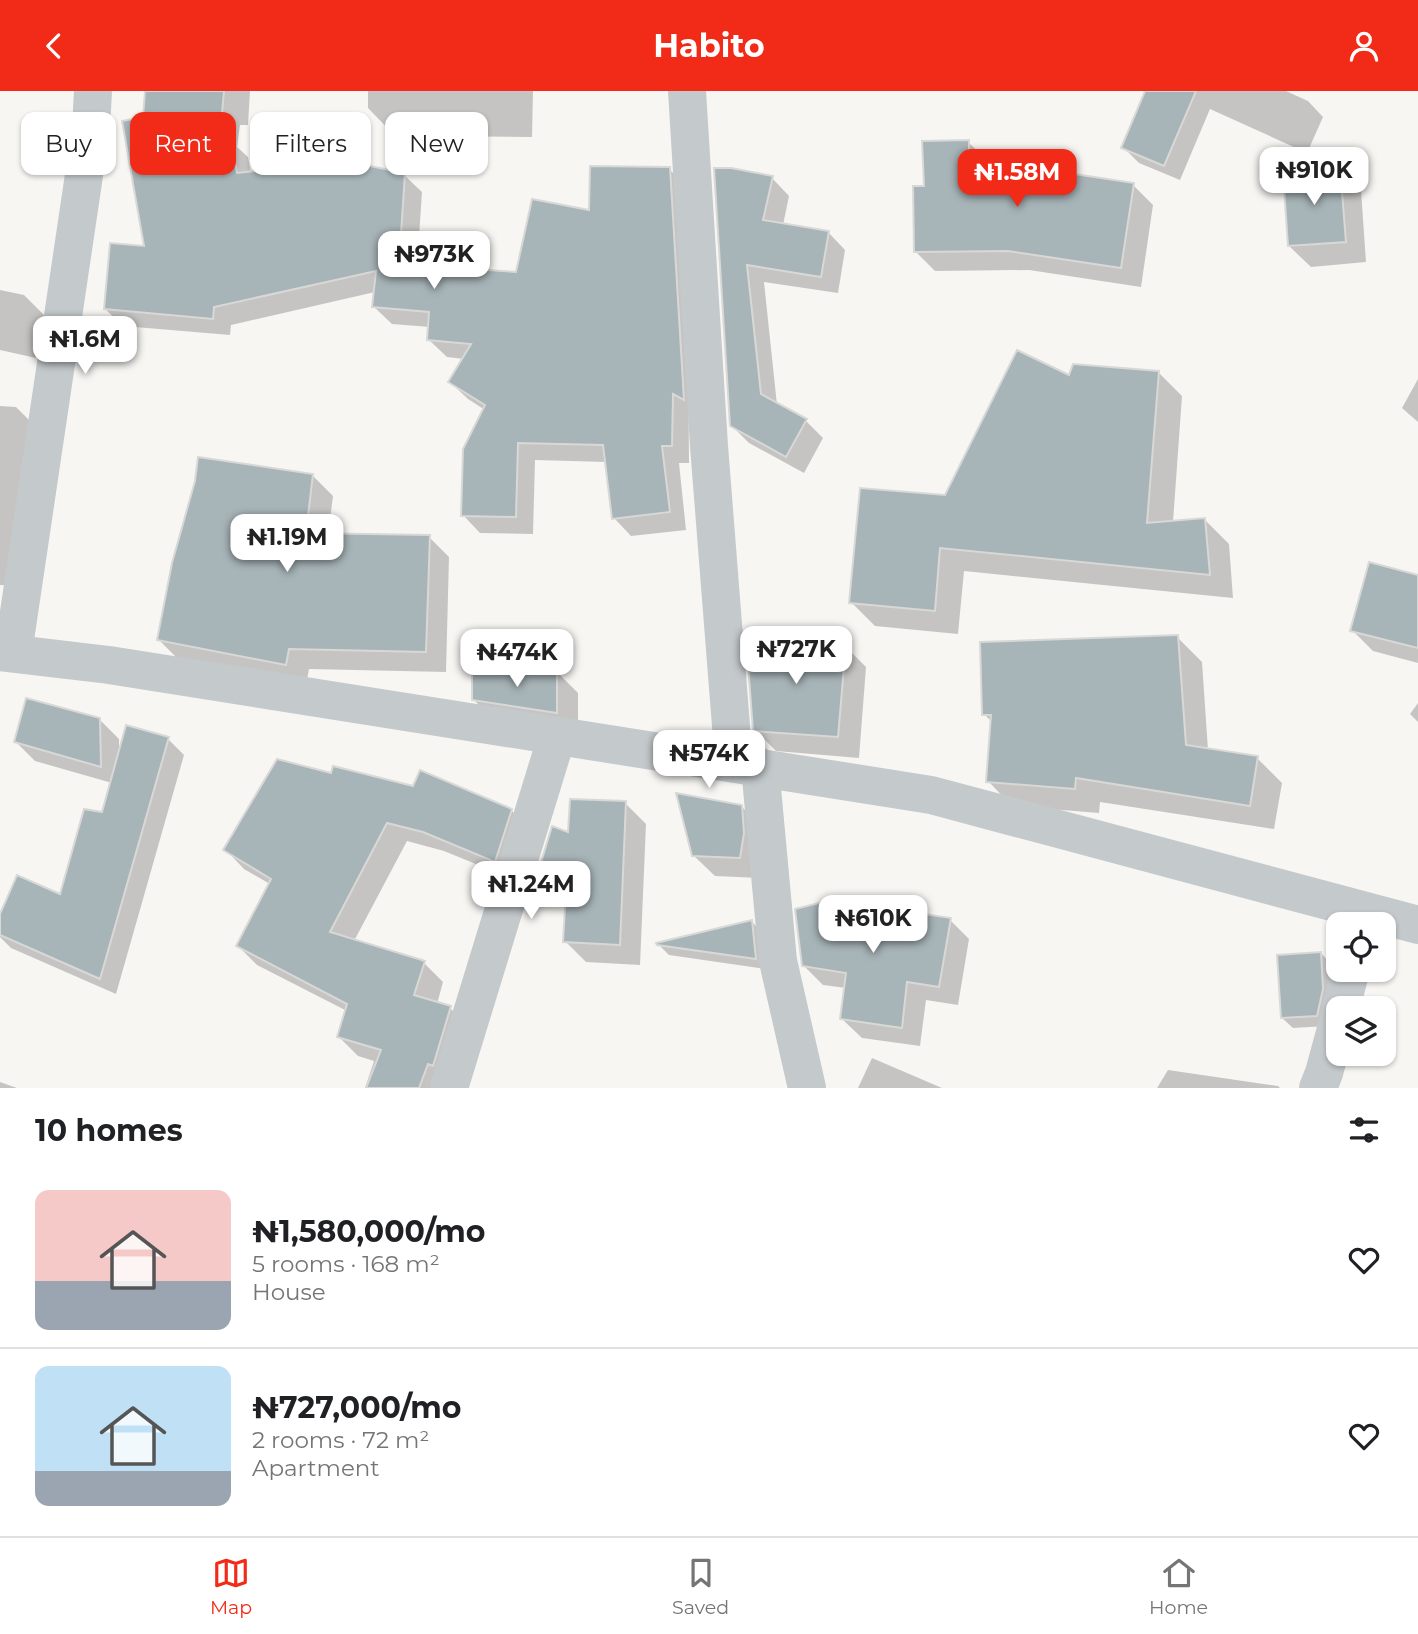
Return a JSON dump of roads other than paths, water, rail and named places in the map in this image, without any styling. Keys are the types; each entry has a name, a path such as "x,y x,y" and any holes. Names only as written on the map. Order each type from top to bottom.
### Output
{"street":[{"path":"93,91 91,128 6,653 109,666 931,795 1344,912"},
{"path":"687,91 709,446 747,766 778,961 807,1088"},
{"path":"449,1088 556,736"},
{"path":"1396,922 1418,925"},
{"path":"1318,1088 1326,1066"}]}
